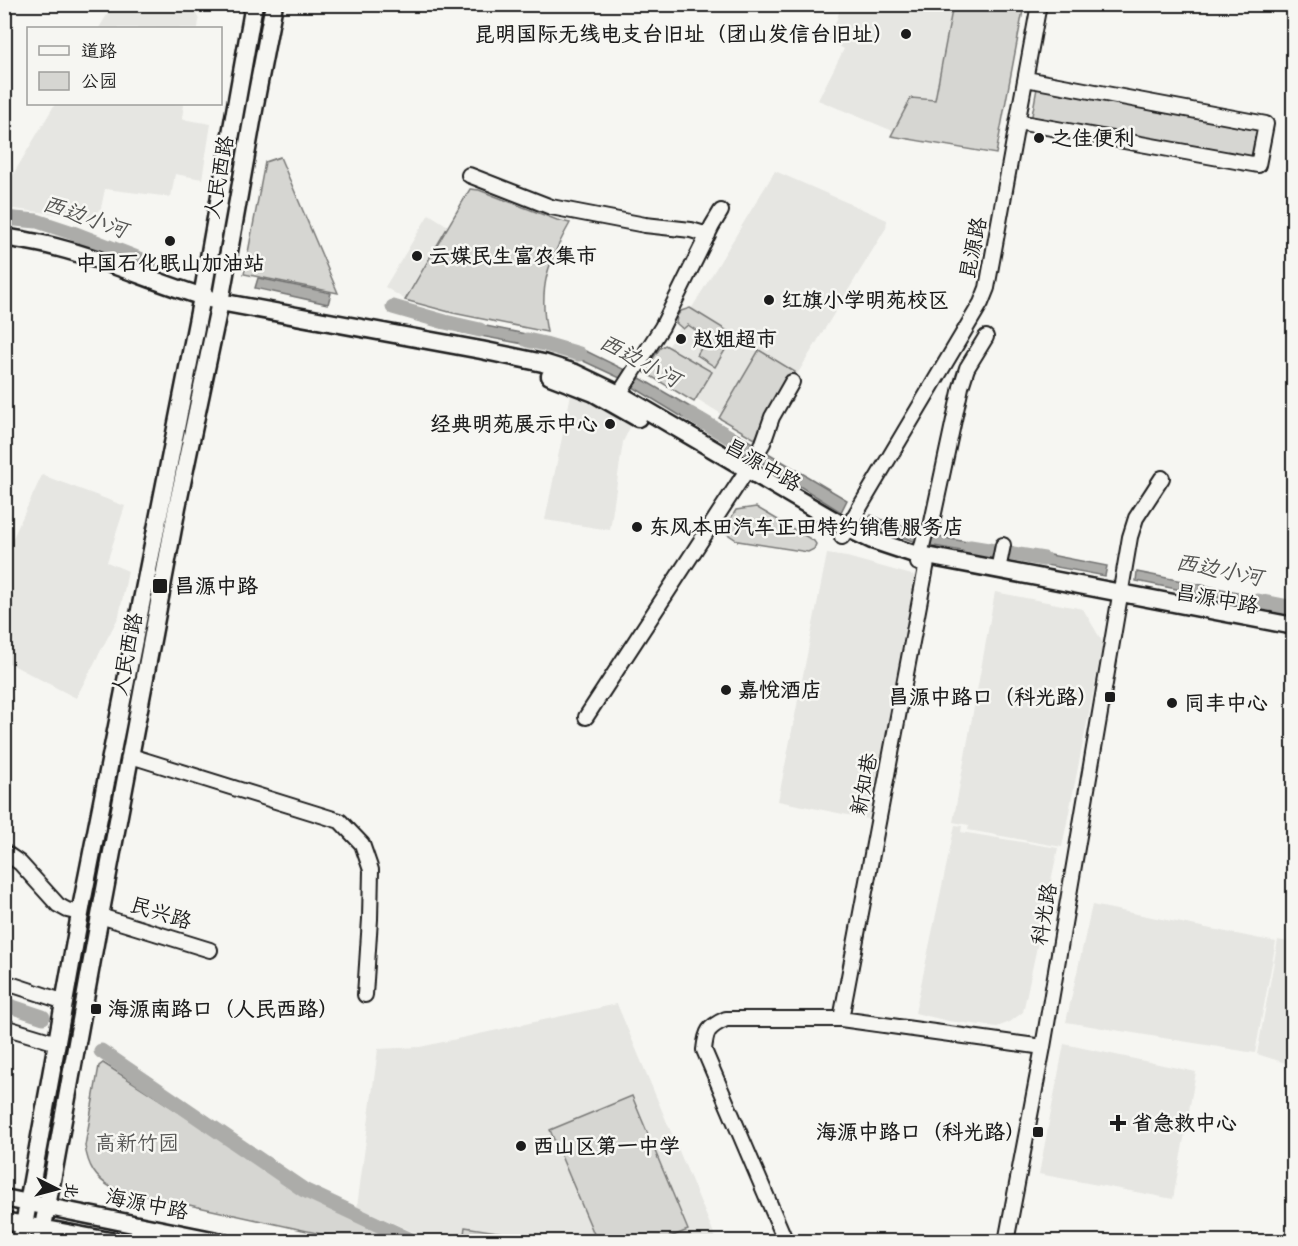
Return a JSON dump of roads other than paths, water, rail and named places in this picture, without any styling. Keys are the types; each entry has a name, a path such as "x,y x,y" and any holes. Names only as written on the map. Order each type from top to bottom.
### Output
{"main road":[{"name":"人民西路","path":"21,1242 80,913 201,302 254,4"},
{"name":"人民西路","path":"41,1235 177,507 219,306 274,4"},
{"path":"4,237 59,248 104,262 201,302"},
{"path":"4,248 56,257 201,302"},
{"name":"昌源中路","path":"201,302 279,324 380,340 536,372 585,390 618,395 847,529 868,549 908,563 923,561 998,568 1120,599 1293,626"},
{"name":"昌源中路","path":"923,561 1120,599 1293,636"},
{"name":"海源中路","path":"4,1198 222,1242"},
{"name":"海源中路","path":"4,1221 24,1225 41,1235 115,1242"}],"street":[{"name":"昆源路","path":"847,529 981,303 989,279 1040,4"},
{"path":"1018,122 1258,165 1266,124 1026,80"},
{"path":"469,176 551,207 645,225 692,230 708,235"},
{"path":"618,395 662,327 721,212"},
{"name":"新知巷","path":"841,1018 923,561 925,534 930,530 932,522 964,376 986,337"},
{"path":"586,717 763,443 772,417 792,382"},
{"name":"科光路","path":"1006,1242 1043,1047 1130,537 1136,518 1162,478"},
{"path":"998,568 1003,544"},
{"path":"130,756 340,821 362,844 371,870 365,995"},
{"path":"4,852 20,863 58,905 80,913"},
{"name":"民兴路","path":"100,916 210,950"},
{"path":"4,982 65,1002"},
{"path":"786,1242 704,1050 705,1035 714,1024 726,1019 841,1018 1043,1047"},
{"path":"4,1027 57,1043"}],"waterway":[{"name":"西边小河","path":"4,218 37,221 150,263"},
{"name":"西边小河","path":"393,307 480,330"},
{"name":"西边小河","path":"527,340 579,354"},
{"name":"西边小河","path":"690,414 731,438"},
{"name":"西边小河","path":"970,547 1044,559"},
{"name":"西边小河","path":"1258,601 1294,608"},
{"path":"4,1004 43,1017"},
{"path":"101,1051 304,1190 415,1242"}],"place":[{"name":"昆明国际无线电支台旧址（团山发信台旧址）","path":"906,34"},
{"name":"之佳便利","path":"1039,138"},
{"name":"中国石化眠山加油站","path":"170,241"},
{"name":"云媒民生富农集市","path":"417,256"},
{"name":"红旗小学明苑校区","path":"769,300"},
{"name":"赵姐超市","path":"681,339"},
{"name":"经典明苑展示中心","path":"610,424"},
{"name":"东风本田汽车正田特约销售服务店","path":"637,527"},
{"name":"昌源中路","path":"160,586"},
{"name":"嘉悦酒店","path":"726,690"},
{"name":"昌源中路口（科光路）","path":"1110,697"},
{"name":"同丰中心","path":"1172,703"},
{"name":"海源南路口（人民西路）","path":"96,1009"},
{"name":"省急救中心","path":"1118,1123"},
{"name":"海源中路口（科光路）","path":"1038,1132"},
{"name":"西山区第一中学","path":"521,1146"}],"park label":[{"name":"高新竹园","path":"137,1143"}]}
